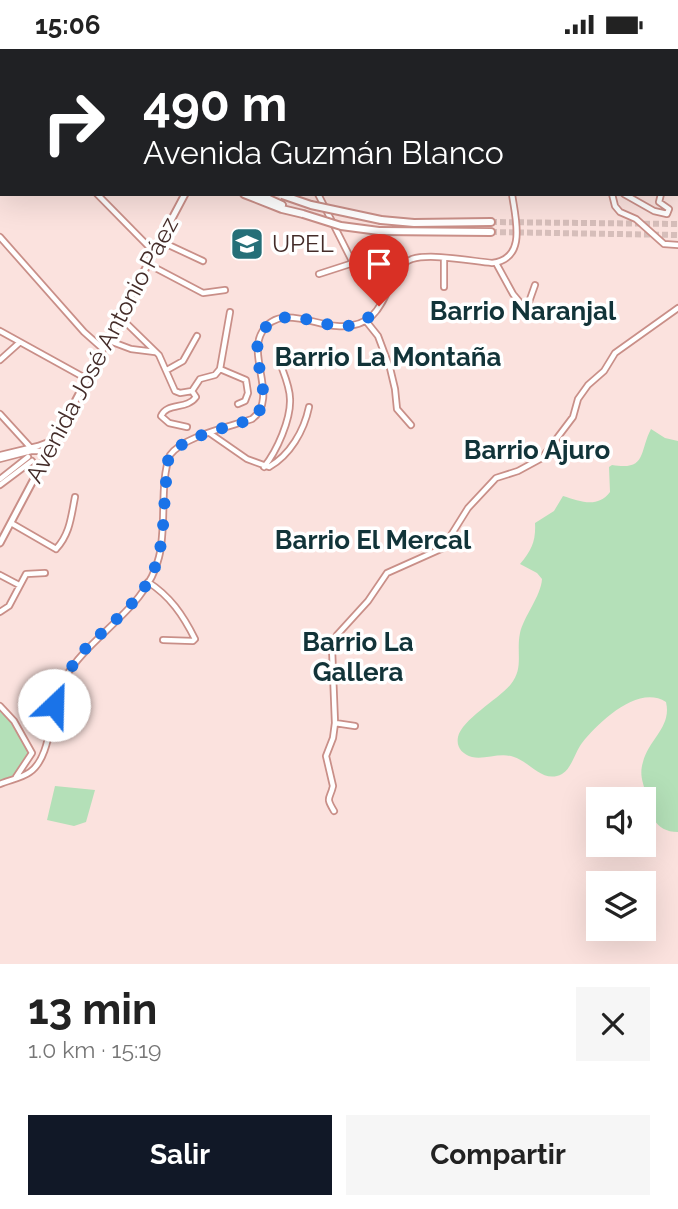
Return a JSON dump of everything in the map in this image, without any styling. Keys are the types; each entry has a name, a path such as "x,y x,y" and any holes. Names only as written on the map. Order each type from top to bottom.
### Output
{"highway":[{"path":"249,196 282,209 349,227 379,231 491,232"},
{"path":"262,196 303,214"},
{"path":"285,196 322,208 381,221 491,222"}],"main road":[{"name":"Avenida José Antonio Páez","path":"0,544 184,196"}],"street":[{"path":"99,196 154,252"},
{"path":"319,196 352,261 319,274"},
{"path":"0,784 30,772 44,757 54,705 64,680 88,646 116,621 148,582 160,557 170,455 181,444 258,415 263,400 258,342 267,326 285,317 342,327 358,325 366,321 379,306 407,261 420,258 496,263 512,250 518,236 512,196"},
{"path":"612,196 620,212 636,219 664,244 678,246"},
{"path":"628,196 654,211 667,214 669,209 659,202 660,196"},
{"path":"0,237 84,332 102,348"},
{"path":"160,241 203,261"},
{"path":"444,259 444,288"},
{"path":"496,263 523,306 528,302 535,285"},
{"path":"148,264 203,293 225,290"},
{"path":"334,811 327,798 333,786 326,756 335,723 331,647 337,635 368,601 387,573 441,549 472,503 496,478 518,471 544,456 573,417 578,399 588,385 604,371 616,351 678,308"},
{"path":"120,317 156,352 175,391 180,393 192,391 200,379 215,375 219,369 230,312"},
{"path":"366,321 378,336 390,368 397,409 411,425"},
{"path":"0,331 86,379"},
{"path":"131,349 139,345 139,336"},
{"path":"167,370 183,362 197,336"},
{"path":"107,339 131,349 156,352"},
{"path":"0,360 19,343"},
{"path":"264,467 274,455 290,410 289,394 279,360"},
{"path":"219,369 246,380 248,393 245,401 238,404"},
{"path":"187,427 169,423 160,416 165,409 192,402 196,396 192,391"},
{"path":"210,433 239,454 269,467 277,463 290,449 305,423 309,407"},
{"path":"0,414 31,448"},
{"path":"0,457 55,439"},
{"path":"0,457 49,451"},
{"path":"18,454 30,459"},
{"path":"30,459 34,478"},
{"path":"0,479 30,459"},
{"path":"0,485 30,459"},
{"path":"11,523 57,549 69,530 75,497"},
{"path":"416,546 443,543 455,530"},
{"path":"0,612 9,606 26,574 45,573"},
{"path":"0,575 19,585"},
{"path":"148,582 164,592 175,605 195,639 163,640"},
{"path":"0,706 14,721 32,753 16,778"},
{"path":"335,723 355,726"}],"green space":[{"path":"651,429 665,438 678,441 678,832 663,829 656,822 656,787 644,787 641,775 646,754 666,719 666,702 643,698 620,708 598,725 582,743 571,764 562,774 555,776 543,774 509,756 472,757 465,754 458,744 458,737 466,723 515,678 519,666 520,633 539,592 542,579 537,573 520,564 532,545 535,523 554,511 563,496 588,502 600,501 610,492 609,467 631,465 640,458"},
{"path":"0,706 14,721 32,753 16,778 0,784"},
{"path":"55,786 95,790 86,822 74,826 47,820"}],"tunnel":[{"path":"491,222 678,224"},
{"path":"491,232 678,235"}],"place":[{"name":"UPEL","path":"247,244"}],"district":[{"name":"Barrio Naranjal","path":"523,311"},
{"name":"Barrio La Montaña","path":"388,357"},
{"name":"Barrio Ajuro","path":"537,450"},
{"name":"Barrio El Mercal","path":"373,540"},
{"name":"Barrio La Gallera","path":"358,656"}],"route":[{"path":"54,705 75,662 131,605 153,573 160,557 167,461 170,455 176,447 190,440 258,415 263,400 258,352 262,332 274,321 285,317 342,327 358,325 374,314 379,306"}]}
